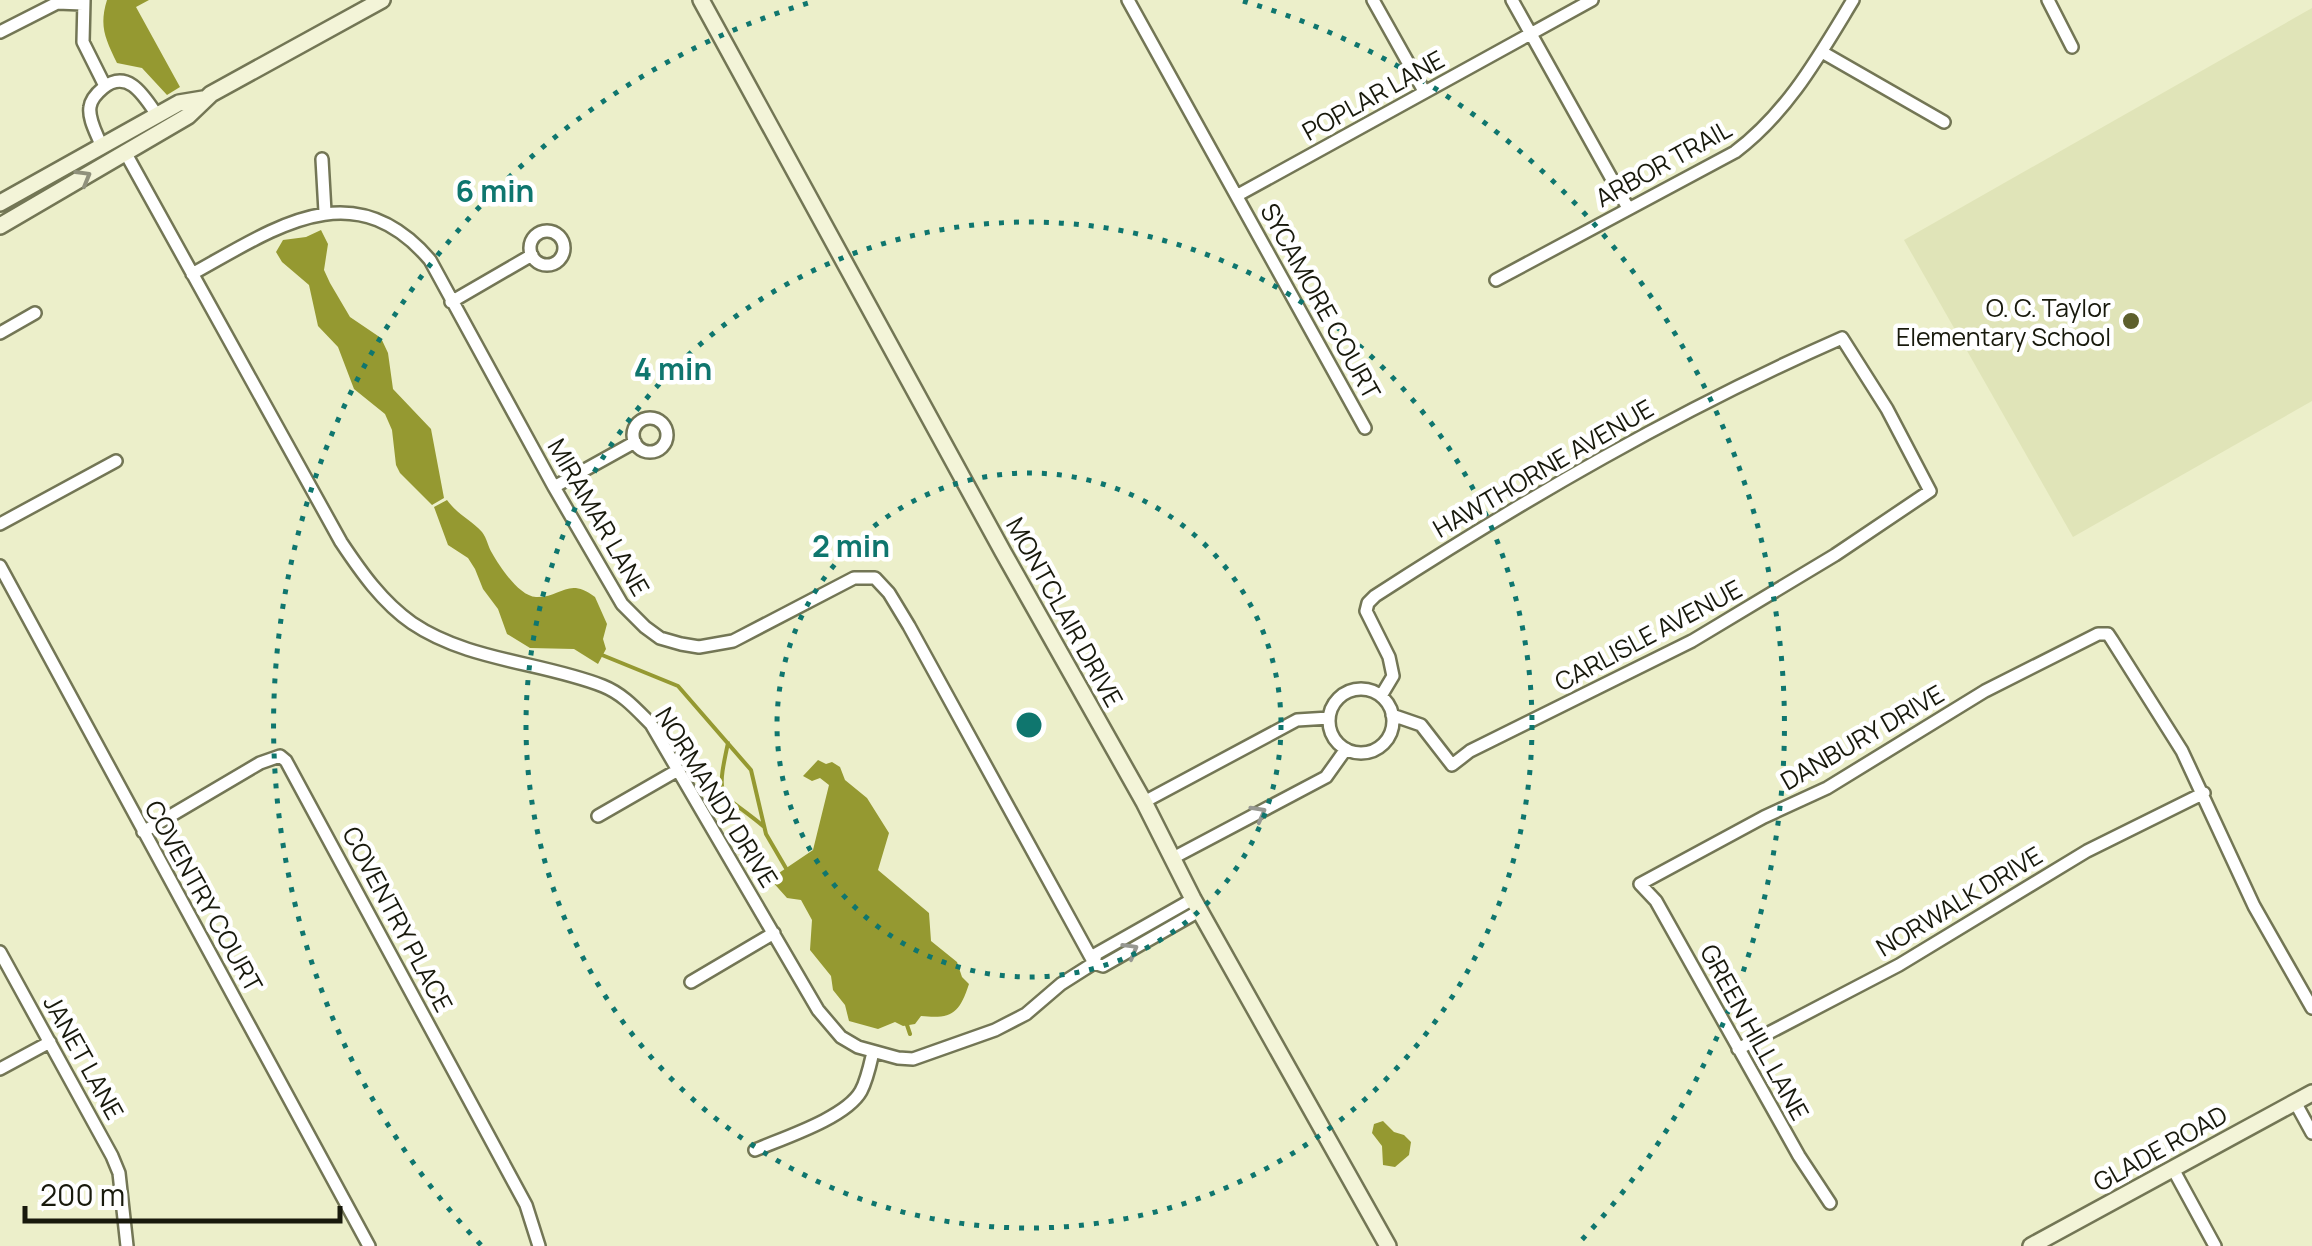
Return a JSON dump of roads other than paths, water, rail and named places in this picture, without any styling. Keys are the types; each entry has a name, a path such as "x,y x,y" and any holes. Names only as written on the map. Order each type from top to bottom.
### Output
{"street":[{"path":"0,203 157,114 179,103 203,99 382,0"},
{"name":"MONTCLAIR DRIVE","path":"701,0 1002,552 1144,802 1196,905 1388,1246"},
{"name":"SYCAMORE COURT","path":"1128,0 1365,428"},
{"path":"1373,0 1424,91"},
{"path":"1512,0 1628,208"},
{"name":"POPLAR LANE","path":"1238,195 1592,0"},
{"name":"ARBOR TRAIL","path":"1496,280 1735,152 1755,137 1776,117 1822,52 1852,0"},
{"path":"2048,0 2072,47"},
{"path":"0,32 57,3 84,2 84,42 105,86"},
{"path":"1822,52 1944,122"},
{"path":"101,145 90,108 94,96 105,86 122,80 132,84 157,114"},
{"path":"0,226 188,116 203,99"},
{"name":"NORMANDY DRIVE","path":"125,152 341,542 368,582 412,623 452,643 603,686 626,699 651,724 827,1024 858,1048 913,1058 994,1030 1026,1014 1095,959 1196,905"},
{"path":"322,158 325,212"},
{"name":"MIRAMAR LANE","path":"192,274 283,224 325,212 368,217 402,232 430,260 622,604 644,628 671,641 700,646 733,641 854,578 879,580 909,626 1095,959"},
{"path":"451,302 532,255"},
{"path":"0,333 36,313"},
{"name":"CARLISLE AVENUE","path":"1392,715 1421,724 1452,765 1470,751 1628,675 1708,631 1930,491 1887,409 1842,338"},
{"name":"HAWTHORNE AVENUE","path":"1381,696 1394,676 1366,611 1375,596 1535,495 1650,430 1842,338"},
{"path":"554,488 635,442"},
{"path":"0,524 116,461"},
{"name":"COVENTRY COURT","path":"0,566 369,1246"},
{"name":"DANBURY DRIVE","path":"1640,884 1826,788 1985,690 2098,634 2108,634 2204,793"},
{"path":"1369,690 1381,696 1392,715 1390,735 1384,744 1366,752 1346,749 1333,736 1329,718 1338,700 1349,692 1369,690"},
{"path":"1144,802 1297,720 1329,718"},
{"path":"1172,858 1326,776 1346,749"},
{"name":"COVENTRY PLACE","path":"143,832 260,763 280,756 286,761 526,1205 540,1246"},
{"path":"598,816 678,770"},
{"path":"2204,793 2254,906 2312,1008"},
{"name":"NORWALK DRIVE","path":"1738,1049 1899,965 2087,852 2204,793"},
{"name":"GREEN HILL LANE","path":"1640,884 1656,901 1798,1156 1830,1203"},
{"path":"691,982 774,934"},
{"name":"JANET LANE","path":"0,952 112,1156 122,1189 127,1246"},
{"path":"0,1069 50,1042"},
{"path":"755,1150 823,1120 854,1101 862,1090 874,1052"},
{"name":"GLADE ROAD","path":"2031,1246 2312,1093"},
{"path":"2295,1102 2312,1133"},
{"path":"2173,1170 2215,1246"}],"waterway":[{"path":"602,655 678,686 751,770 766,834 787,870"},
{"path":"728,743 722,776 724,794 763,826"},
{"path":"906,1022 910,1034"}],"place":[{"name":"O. C. Taylor Elementary School","path":"2131,321"}]}
